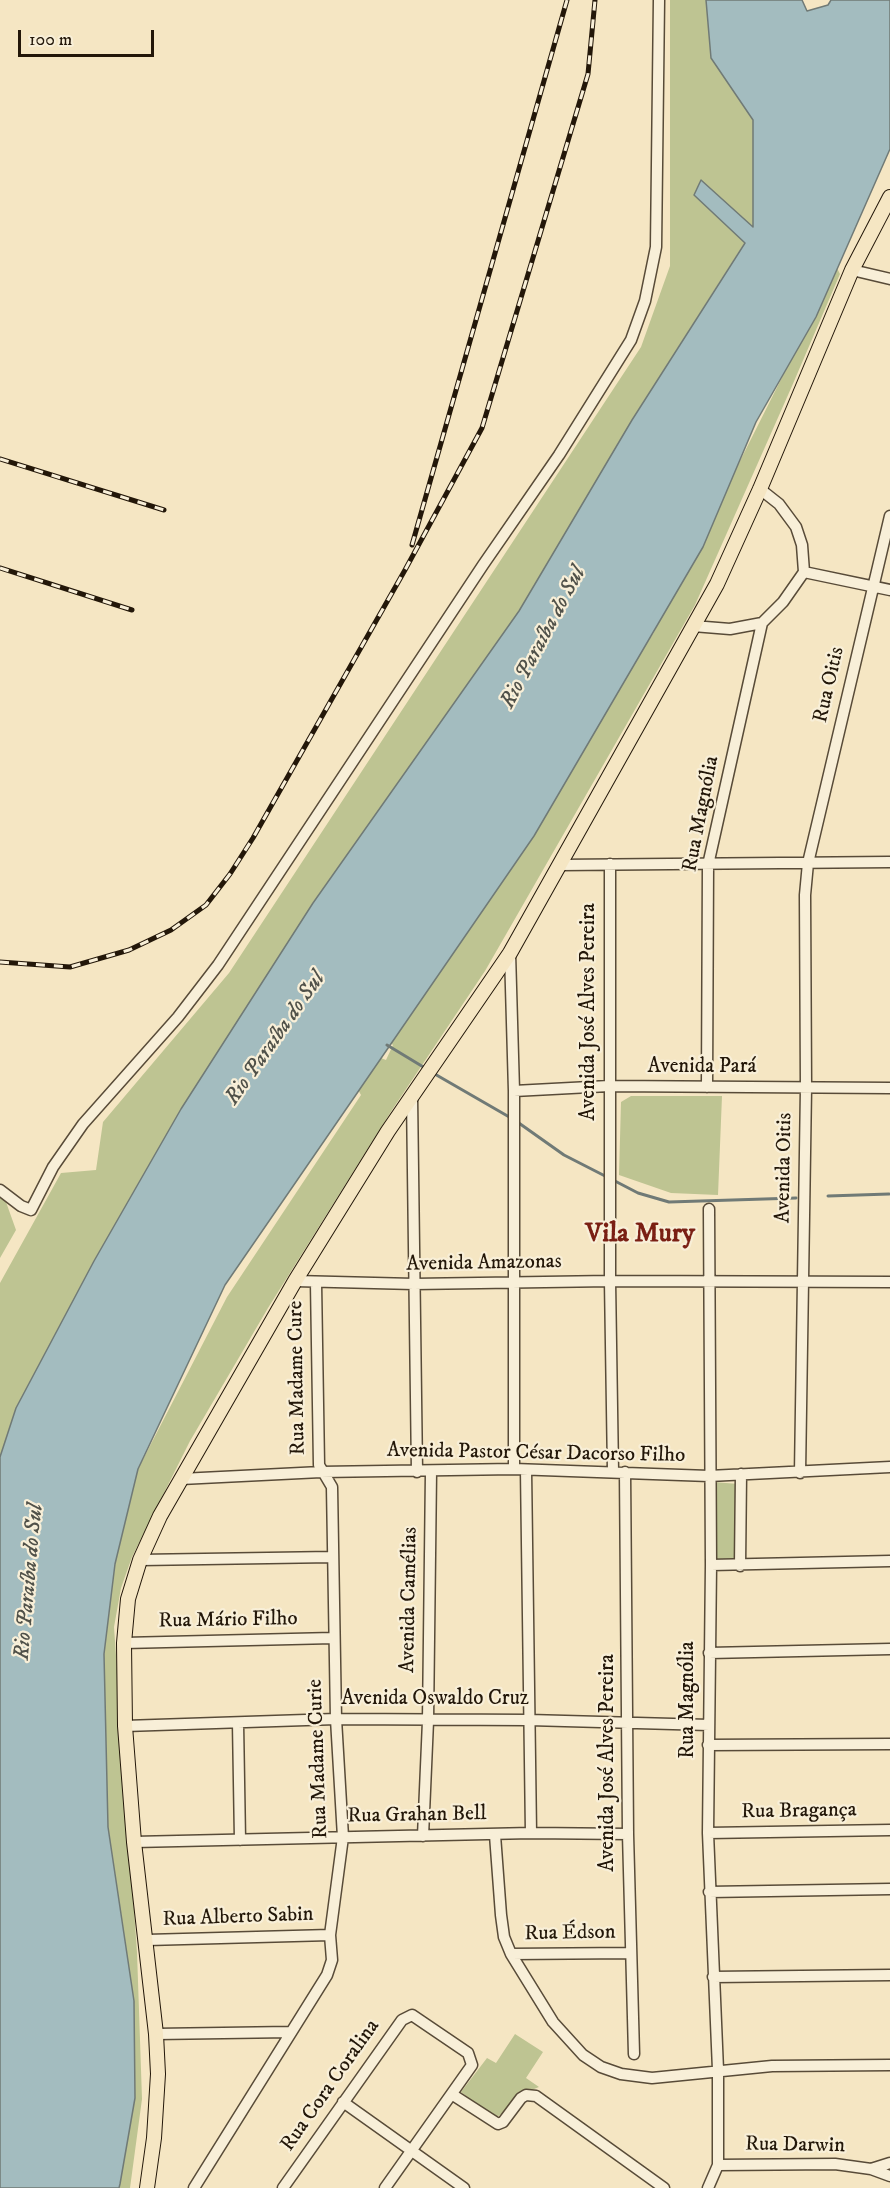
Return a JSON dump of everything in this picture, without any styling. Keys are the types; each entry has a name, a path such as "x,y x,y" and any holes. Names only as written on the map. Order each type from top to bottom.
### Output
{"main road":[{"path":"147,2188 154,2138 158,2074 147,1940 134,1842 125,1726 124,1643 128,1599 140,1560 181,1479 295,1281 412,1096 510,953 717,584 760,489 852,270 890,197"}],"street":[{"path":"0,1190 21,1206 31,1210 53,1167 83,1124 178,1017 218,964 483,565 565,446 631,340 645,301 656,247 659,0"},
{"path":"852,270 890,279"},
{"path":"693,626 730,629 762,623 783,602 804,572 802,545 796,526 778,504 760,489"},
{"name":"Rua Oitis","path":"808,863 890,516"},
{"path":"804,572 890,590"},
{"name":"Rua Magnólia","path":"707,1087 708,865 762,623"},
{"path":"560,865 890,862"},
{"name":"Avenida Oitis","path":"800,1473 806,1088 805,895 808,863"},
{"name":"Avenida José Alves Pereira","path":"610,864 610,1281 629,1725 628,1834 634,2054"},
{"path":"510,953 514,1091 514,1469"},
{"name":"Avenida Pará","path":"514,1091 609,1086 890,1088"},
{"path":"412,1096 417,1472"},
{"name":"Rua Magnólia","path":"708,2188 718,2165 718,2070 708,1833 711,1565 709,1209"},
{"name":"Avenida Amazonas","path":"295,1281 414,1284 610,1281 890,1282"},
{"name":"Rua Madame Cure","path":"316,1283 321,1472"},
{"name":"Avenida Pastor César Dacorso Filho","path":"181,1479 321,1472 514,1469 709,1476 890,1467"},
{"path":"526,1470 531,1833"},
{"name":"Rua Madame Curie","path":"195,2188 327,1975 333,1960 330,1935 344,1837 333,1638 332,1487 321,1472"},
{"name":"Avenida Camélias","path":"423,1836 428,1721 431,1472"},
{"path":"740,1566 741,1474"},
{"path":"140,1560 332,1557"},
{"path":"711,1565 890,1561"},
{"name":"Rua Mário Filho","path":"124,1643 333,1638"},
{"path":"709,1653 890,1649"},
{"name":"Avenida Oswaldo Cruz","path":"125,1726 336,1719 529,1720 629,1725 709,1725"},
{"path":"238,1723 240,1840"},
{"path":"708,1745 890,1744"},
{"name":"Rua Bragança","path":"708,1833 890,1830"},
{"name":"Rua Grahan Bell","path":"134,1842 531,1833 628,1834"},
{"path":"495,1835 501,1915 504,1937 511,1954 553,2022 583,2055 601,2067 621,2074 652,2078 696,2075 718,2070 890,2065"},
{"path":"709,1892 890,1889"},
{"name":"Rua Alberto Sabin","path":"147,1940 330,1935"},
{"name":"Rua Édson","path":"511,1954 630,1953"},
{"path":"713,1977 890,1975"},
{"name":"Rua Cora Coralina","path":"283,2188 406,2016 417,2016 468,2053 472,2065 453,2095"},
{"path":"156,2034 290,2032"},
{"path":"386,2188 453,2095 498,2124 503,2122 521,2098 536,2096 664,2188"},
{"path":"343,2102 464,2188"},
{"name":"Rua Darwin","path":"871,2169 890,2163"},
{"name":"Rua Darwin","path":"718,2165 835,2164 871,2169 890,2176"}],"green space":[{"path":"670,0 706,0 711,58 753,120 753,227 700,181 695,195 745,242 632,420 519,611 313,903 181,1109 94,1261 16,1408 0,1457 0,1283 61,1173 96,1170 103,1122 229,973 641,347 670,266"},
{"path":"837,268 840,274 695,605 485,971 392,1110 268,1308 190,1441 132,1557 121,1588 114,1627 137,1952 142,2099 130,2188 118,2188 135,2098 134,2001 108,1827 104,1654 115,1564 138,1469 227,1297 361,1095 348,1072 360,1050 386,1060 393,1045 379,1032 653,634"},
{"path":"631,1096 722,1096 718,1195 671,1193 619,1175 621,1102"},
{"path":"0,1198 6,1202 16,1230 0,1258"},
{"path":"713,1482 739,1484 736,1560 714,1559"},
{"path":"515,2034 543,2052 526,2078 539,2087 529,2091 496,2118 461,2092 487,2058 496,2063"}],"water":[{"name":"Rio Paraíba do Sul","path":"706,0 802,0 807,11 828,5 831,0 890,0 890,149 816,317 756,422 703,547 534,836 225,1285 138,1469 115,1564 104,1654 108,1827 134,2001 135,2098 120,2184 119,2188 0,2188 0,1457 16,1408 94,1261 181,1109 313,903 519,611 632,420 745,243 694,195 701,180 753,227 753,120 711,58"}],"waterway":[{"path":"387,1045 425,1068"},
{"path":"433,1073 511,1118"},
{"path":"516,1121 564,1155 607,1177"},
{"path":"613,1180 638,1193 669,1202 796,1198"},
{"path":"828,1196 889,1194"}],"railway":[{"path":"412,545 567,0"},
{"path":"0,962 70,967 129,950 171,930 206,905 230,874 253,838 405,570 482,428 588,74 595,0"},
{"path":"0,459 164,510"},
{"path":"0,568 132,610"}],"district":[{"name":"Vila Mury","path":"640,1235"}]}
